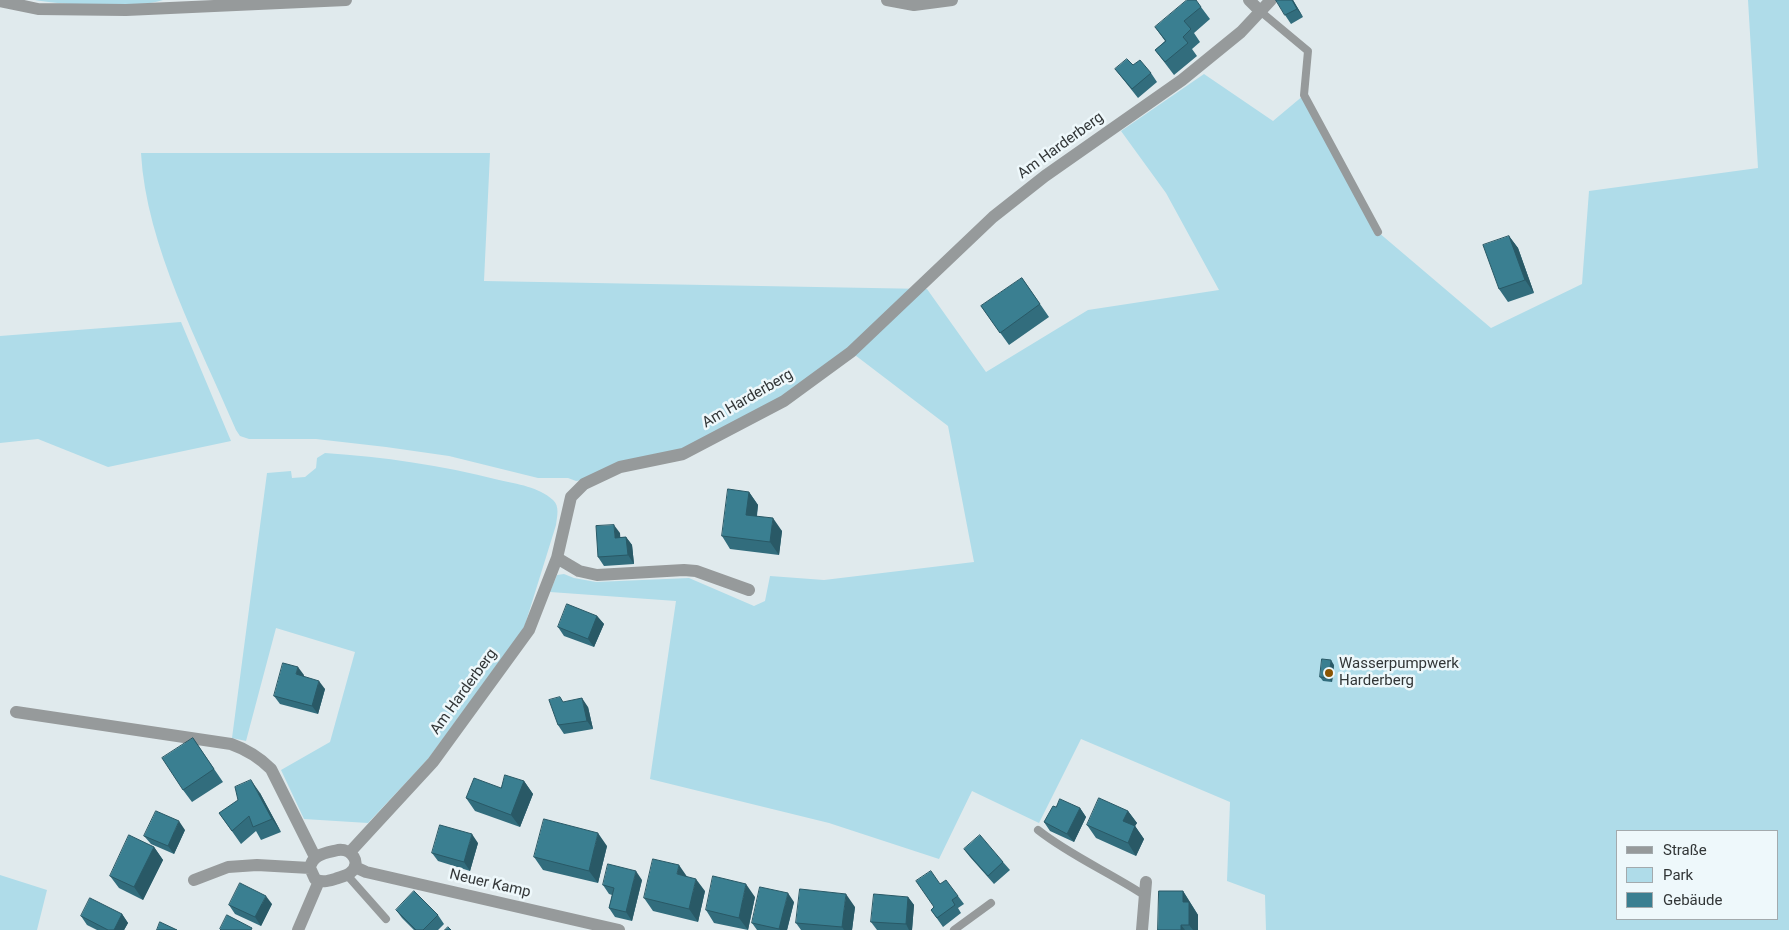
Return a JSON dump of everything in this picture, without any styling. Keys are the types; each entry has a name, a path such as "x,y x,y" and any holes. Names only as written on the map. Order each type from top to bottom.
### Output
{"street":[{"path":"0,1 38,9 126,10 346,0"},
{"path":"888,0 914,5 952,0"},
{"path":"1249,0 1260,11"},
{"name":"Am Harderberg","path":"350,852 433,762 529,630 557,558 571,497 576,490 620,467 683,454 784,402 851,352 992,217 1045,176 1182,80 1241,32 1271,0"},
{"path":"557,558 587,574 696,571 749,590"},
{"path":"16,712 231,744 246,749 260,758 271,769 312,863 312,876 319,881 327,881 351,871 355,859 350,852 338,850 312,863 257,864 228,867 194,880"},
{"name":"Neuer Kamp","path":"351,871 366,872 619,930"},
{"path":"298,930 319,881"},
{"path":"1142,930 1146,882"}],"lane":[{"path":"1260,11 1308,51 1304,95 1378,232"},
{"path":"1038,830 1064,850 1122,880 1144,895"},
{"path":"351,871 386,919"},
{"path":"954,930 991,903"}],"green space":[{"path":"35,0 163,0 136,4 80,5"},
{"path":"1748,0 1789,0 1789,930 1266,930 1265,895 1227,881 1230,802 1081,739 1039,823 972,791 939,859 829,823 650,779 676,601 550,592 557,575 564,574 596,582 689,578 754,606 765,601 770,576 824,580 974,562 948,426 851,352 784,401 683,454 598,478 576,481 568,478 538,478 449,456 386,447 316,439 249,439 240,436 191,330 164,259 153,224 145,188 141,153 490,153 484,281 927,289 986,372 1088,310 1219,290 1166,193 1121,131 1204,74 1273,121 1304,95 1378,232 1491,328 1582,284 1589,191 1758,168"},
{"path":"181,322 231,441 108,467 38,439 0,443 0,336"},
{"path":"325,453 412,462 520,485 541,492 555,502 557,508 556,525 524,628 428,759 368,823 304,819 281,770 330,742 355,652 276,628 246,741 232,738 267,473 291,471 292,478 305,477 316,468 317,458"},
{"path":"0,875 47,890 37,930 0,930"}],"building":[{"path":"1187,0 1196,0 1201,7 1184,21 1191,29 1183,37 1188,43 1165,62 1155,50 1166,41 1155,27"},
{"path":"1276,0 1292,0 1297,9 1285,15"},
{"path":"1127,59 1133,65 1140,60 1151,73 1132,89 1115,69"},
{"path":"1509,236 1525,280 1499,289 1483,245"},
{"path":"1022,278 1040,304 1000,333 981,306"},
{"path":"728,489 749,492 746,515 773,518 770,542 722,536"},
{"path":"614,525 615,538 626,537 628,555 598,557 596,526"},
{"path":"567,604 597,616 588,639 558,627"},
{"path":"1322,659 1331,660 1329,678 1320,677"},
{"path":"283,663 298,667 296,674 319,681 312,706 274,696"},
{"path":"560,697 563,702 582,698 587,721 558,725 549,700"},
{"path":"193,738 214,769 183,790 162,758"},
{"path":"505,775 524,781 511,815 466,798 474,778 501,788"},
{"path":"251,780 272,819 253,827 249,816 232,831 219,813 238,800 235,787"},
{"path":"1099,798 1128,811 1123,821 1135,826 1128,843 1087,825"},
{"path":"1060,799 1080,808 1067,834 1044,822 1053,806 1056,807"},
{"path":"156,811 179,821 168,846 144,836"},
{"path":"544,819 598,833 589,871 534,857"},
{"path":"440,825 472,834 464,862 432,853"},
{"path":"129,835 154,847 134,887 110,876"},
{"path":"980,835 1003,862 988,876 964,849"},
{"path":"653,859 679,865 677,874 696,879 689,909 644,898"},
{"path":"608,864 636,871 626,912 609,908 614,888 603,885"},
{"path":"931,871 940,884 946,880 958,896 952,900 955,905 937,918 931,910 934,907 916,881"},
{"path":"713,876 746,884 739,918 706,910"},
{"path":"240,883 266,896 255,917 229,905"},
{"path":"760,887 788,893 779,929 752,923"},
{"path":"800,889 846,894 842,927 796,923"},
{"path":"414,891 438,915 423,930 416,930 396,910"},
{"path":"1159,891 1183,891 1183,902 1189,902 1189,925 1181,925 1181,930 1158,930"},
{"path":"874,894 908,897 906,924 871,922"},
{"path":"90,898 122,914 114,930 108,930 81,916"},
{"path":"227,915 252,928 251,930 221,930"},
{"path":"160,922 177,930 157,930"}],"place":[{"name":"Wasserpumpwerk Harderberg","path":"1329,673"}]}
